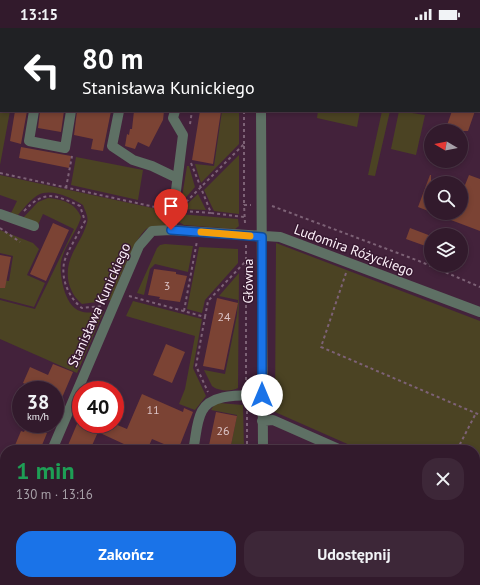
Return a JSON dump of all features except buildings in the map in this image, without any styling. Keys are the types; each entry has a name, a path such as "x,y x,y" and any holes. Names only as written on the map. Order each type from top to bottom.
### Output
{"street":[{"path":"34,112 29,141 65,148 71,112"},
{"path":"119,112 112,146 134,160 152,166 177,178"},
{"path":"171,230 175,211 177,178 183,135 174,118 175,112"},
{"name":"Główna","path":"261,112 266,205 262,237 263,445"},
{"path":"0,214 34,226"},
{"name":"Stanisława Kunickiego","path":"54,445 138,246 152,231 171,230 262,237"},
{"name":"Ludomira Różyckiego","path":"262,237 280,237 480,312"},
{"path":"194,445 202,410 212,400 217,398 262,395"},
{"path":"262,421 273,420 330,445"}],"path":[{"path":"244,112 247,445"},
{"path":"184,205 244,144"},
{"path":"65,148 73,157 66,188"},
{"path":"184,162 190,163 211,213"},
{"path":"0,173 175,211 244,217"},
{"path":"19,220 32,203 41,197 49,195 60,197 80,206 85,221 64,263 68,292 74,302 82,308 114,303"},
{"path":"244,205 266,205 419,262 480,288"},
{"path":"266,205 272,211"},
{"path":"0,228 20,242"},
{"path":"184,311 198,237"},
{"path":"212,400 196,366 208,301 246,261"},
{"path":"348,269 321,347 480,415"},
{"path":"131,289 128,296 205,317"},
{"path":"460,445 476,413"}],"shaded area":[{"path":"0,112 10,112 0,165"},
{"path":"222,112 239,112 239,144 201,183 195,164 214,166"},
{"path":"318,112 360,112 357,127 317,118"},
{"path":"382,112 390,112 375,176 368,175"},
{"path":"399,112 425,115 416,155 391,149"},
{"path":"239,155 239,214 214,211 204,190"},
{"path":"76,157 143,170 138,200 71,185"},
{"path":"187,166 189,166 195,187 181,203"},
{"path":"0,175 171,212 169,228 153,227 148,228 143,232 122,272 111,300 82,304 73,293 69,284 68,267 73,252 87,223 87,216 83,205 55,193 43,193 32,199 18,215 11,213 17,201 0,195"},
{"path":"198,194 206,210 182,209"},
{"path":"48,198 58,199 72,205 79,212 81,217 65,250 61,262 62,282 67,297 70,303 80,311 89,313 104,311 77,373 0,339 0,300 35,309 74,229 43,214 38,225 22,219 38,202"},
{"path":"179,214 238,219 239,226 235,229 184,225 179,222"},
{"path":"0,230 33,243 39,249 27,275 45,283 34,307 0,298 0,280 9,281 13,256 0,253"},
{"path":"276,243 480,321 480,445 350,445 275,412"},
{"path":"160,245 193,246 188,272 155,264 150,269 144,295 137,293 157,248"},
{"path":"199,247 238,249 238,263 205,300 202,313 187,309"},
{"path":"239,273 238,388 232,390 221,390 212,386 204,370 225,374 237,315 238,300 219,296"},
{"path":"133,301 202,319 193,368 206,396 195,410 179,404 185,389 195,336 126,316"},
{"path":"219,403 243,405 244,445 231,445 237,415 211,410 214,405"}],"slow traffic":[{"path":"201,232 250,236"}],"route":[{"path":"171,230 262,237 262,395"}]}
